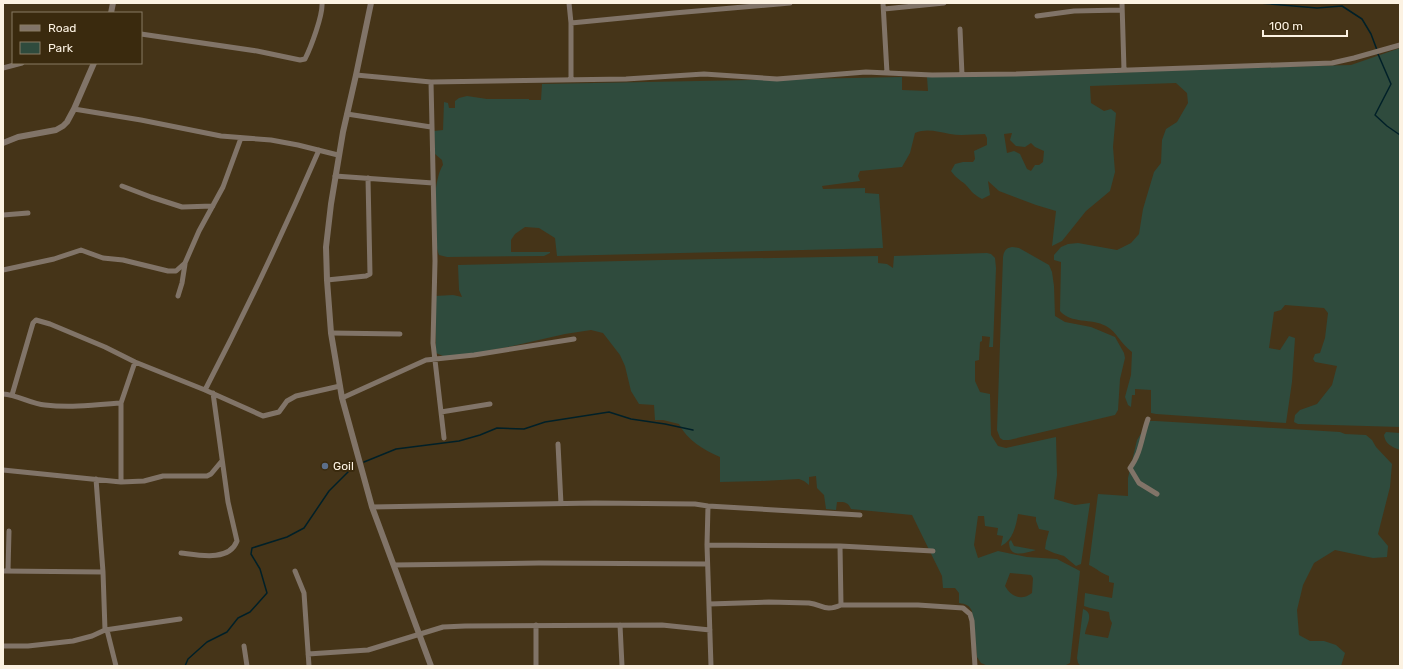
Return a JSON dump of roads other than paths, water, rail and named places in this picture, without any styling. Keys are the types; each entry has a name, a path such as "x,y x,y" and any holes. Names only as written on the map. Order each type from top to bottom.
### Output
{"street":[{"path":"142,34 250,50 300,60 305,59 316,30 322,9 322,3"},
{"path":"371,3 338,154 331,204 326,247 331,332 342,398 372,507 432,666"},
{"path":"569,3 571,23 571,80"},
{"path":"571,23 674,12 790,3"},
{"path":"883,3 887,73"},
{"path":"884,9 944,3"},
{"path":"1122,3 1124,70"},
{"path":"1037,16 1074,11 1122,10"},
{"path":"960,29 962,75"},
{"path":"356,75 431,82 626,79 690,74 777,79 851,73 962,75 1332,63 1371,54 1400,45"},
{"path":"3,68 18,64"},
{"path":"3,142 18,137 56,130 67,122 94,64"},
{"path":"431,82 435,261 433,343 444,438"},
{"path":"74,109 213,134 271,140 338,154"},
{"path":"347,114 431,127"},
{"path":"178,296 182,283 185,263 196,237 223,187 241,138"},
{"path":"205,390 240,322 320,150"},
{"path":"335,176 434,183"},
{"path":"327,280 366,276 370,274 368,178"},
{"path":"122,186 182,207 213,206"},
{"path":"3,215 28,213"},
{"path":"3,270 54,259 81,250 103,258 123,260 168,272 176,271 185,263"},
{"path":"12,395 33,322 35,320 70,332 135,362 213,393 263,416 279,412 287,401 296,396 340,386"},
{"path":"331,332 400,334"},
{"path":"342,398 417,363 434,359 474,355 574,339"},
{"path":"120,482 121,403 135,362"},
{"path":"181,553 219,555 235,545 237,541 221,462 213,393"},
{"path":"3,394 12,395 30,402 46,405 121,403"},
{"path":"440,412 490,404"},
{"path":"1148,418 1139,452 1135,462 1130,468 1139,483 1157,494"},
{"path":"558,444 561,504"},
{"path":"3,470 120,482 144,481 163,476 207,476 221,462"},
{"path":"96,479 106,630 116,666"},
{"path":"372,507 561,504 695,504 860,515"},
{"path":"708,506 707,564 711,666"},
{"path":"9,531 6,571 103,572"},
{"path":"707,545 840,546 933,551"},
{"path":"840,546 841,605"},
{"path":"394,565 539,563 707,564"},
{"path":"295,571 304,593 309,666"},
{"path":"709,604 769,602 809,603 822,608 833,608 841,605 918,605 963,608 970,614 972,621 975,666"},
{"path":"3,646 28,646 73,641 92,636 106,630 180,619"},
{"path":"536,625 536,666"},
{"path":"620,625 622,666"},
{"path":"308,654 368,650 443,628 465,626 674,625 710,630"},
{"path":"244,646 247,666"}],"waterway":[{"path":"1259,3 1317,8 1342,6 1362,19 1371,34 1377,50"},
{"path":"1378,54 1391,84 1375,115 1400,135"},
{"path":"364,462 396,449 459,441 497,428 524,429 545,422 609,412 631,419 693,430"},
{"path":"185,666 188,659 207,642 227,632 238,618 250,612 267,593 260,569 251,554 252,548 287,537 304,528 329,491 351,469"}],"place":[{"name":"Goil","path":"325,466"}]}
